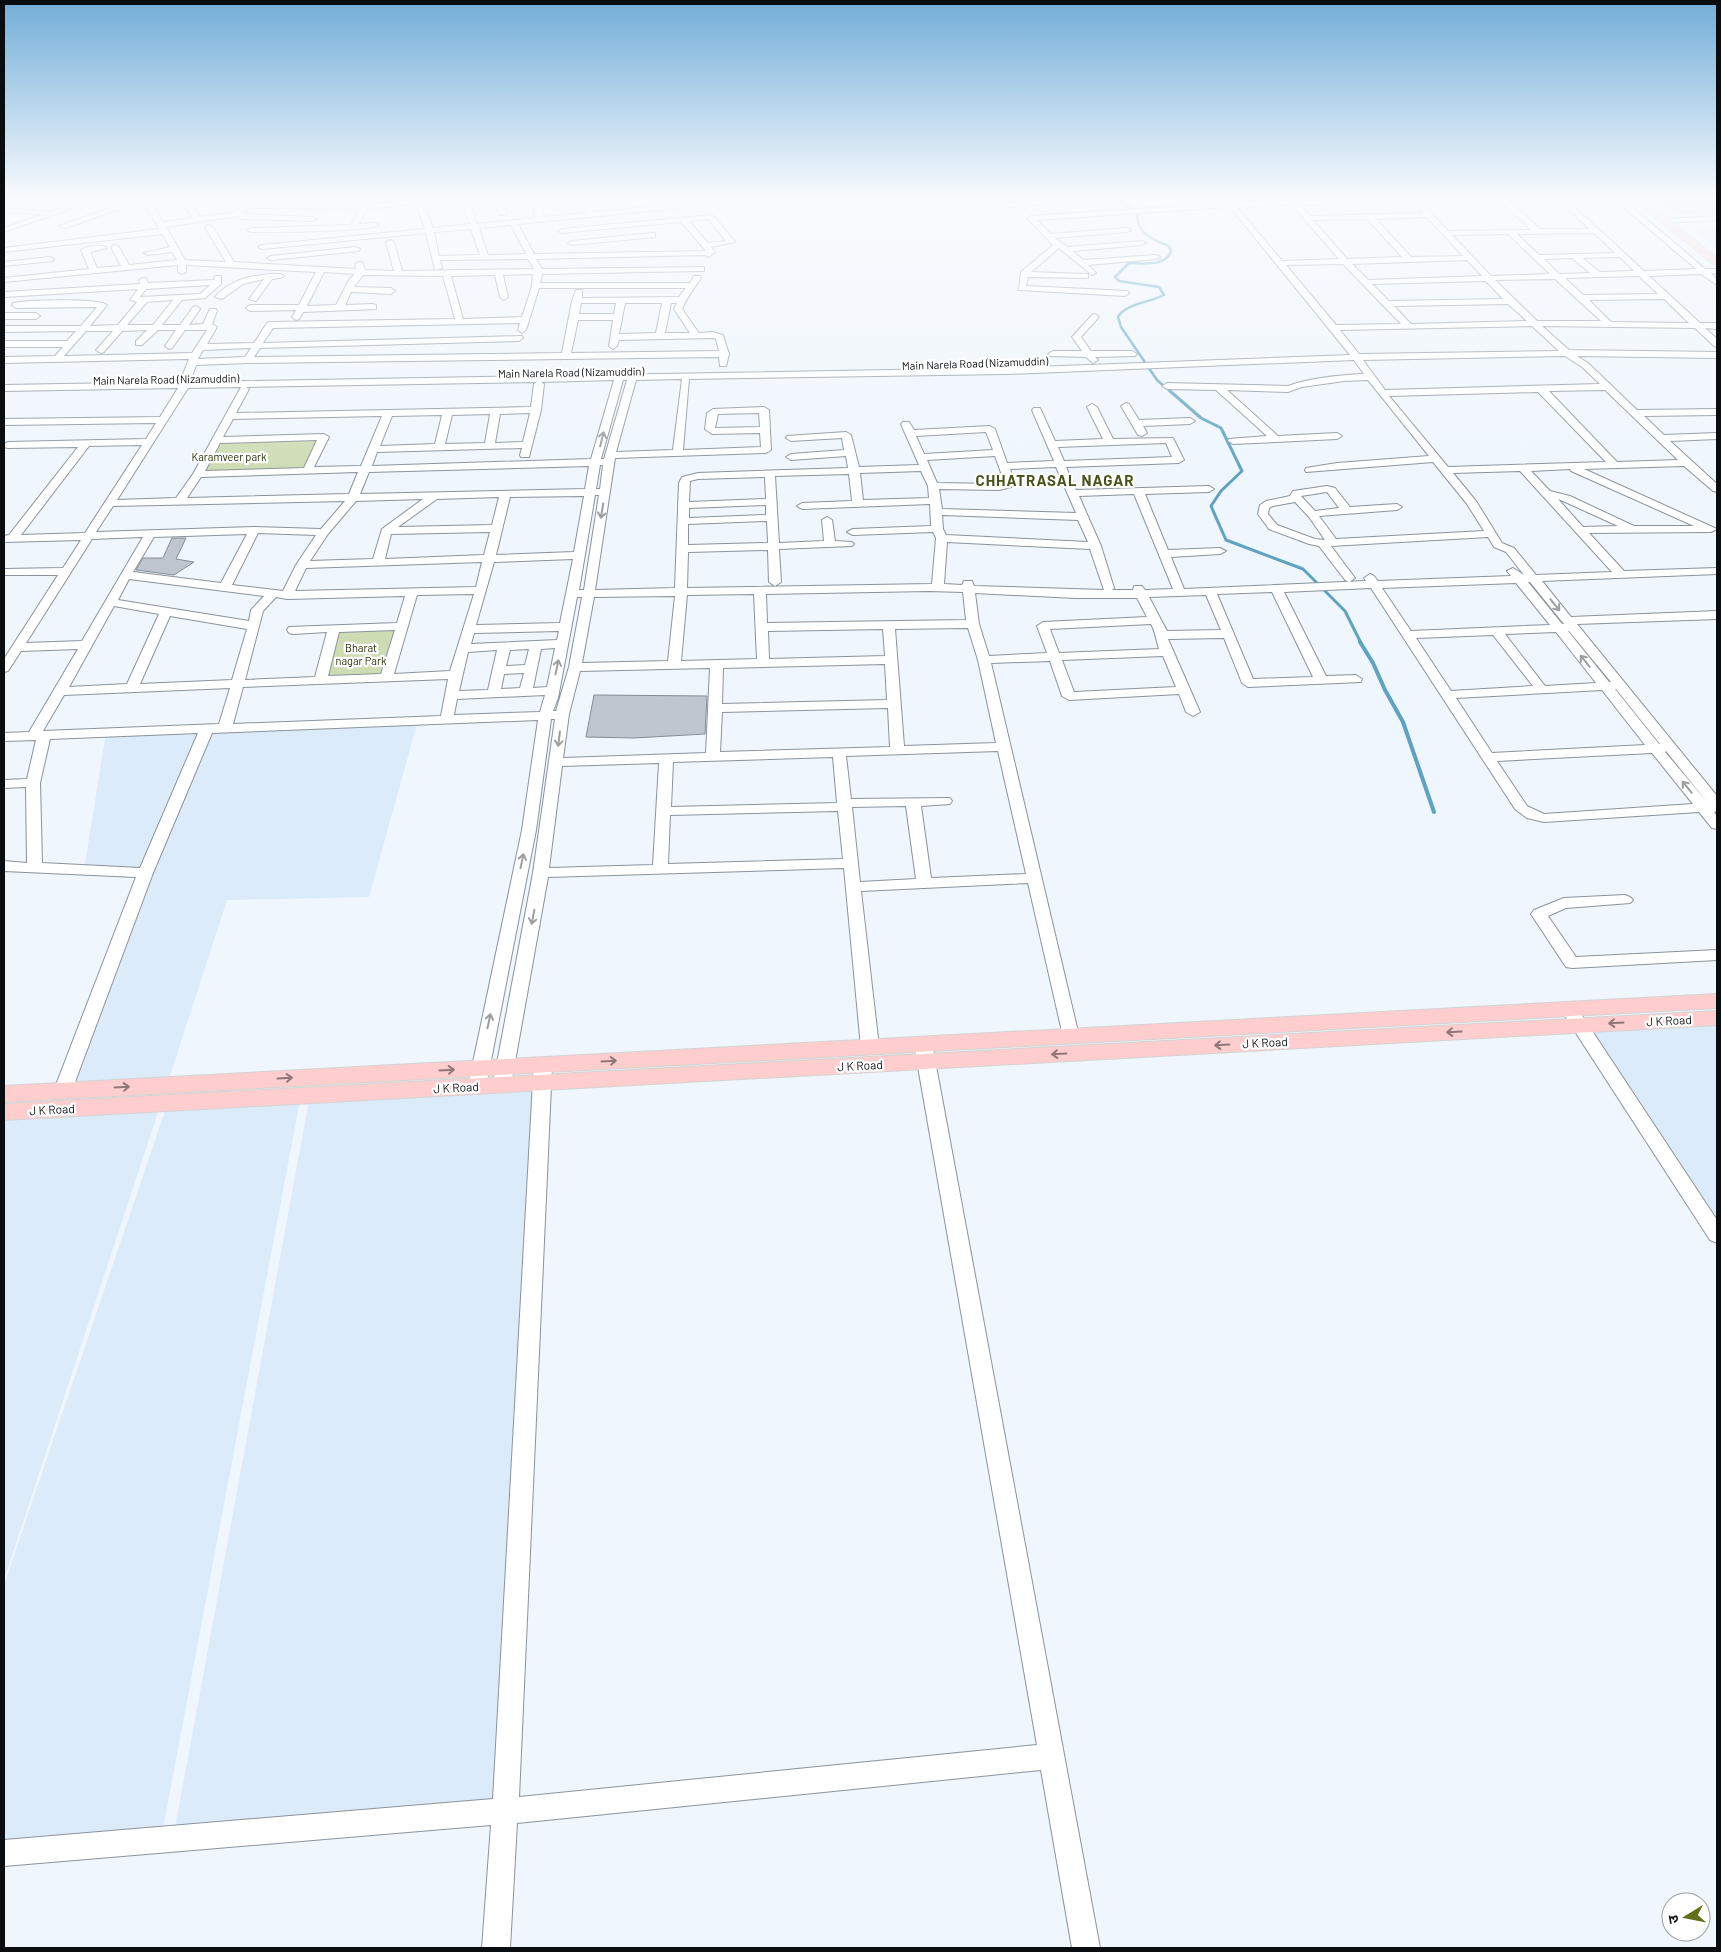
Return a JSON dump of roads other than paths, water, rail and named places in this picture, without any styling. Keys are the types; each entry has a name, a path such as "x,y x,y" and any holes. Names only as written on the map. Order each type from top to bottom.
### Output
{"main road":[{"name":"J K Road","path":"4,1094 74,1096 478,1077 1575,1017 1717,1001"},
{"name":"J K Road","path":"543,1073 870,1047 925,1052 1071,1036 1575,1017 1717,1018"},
{"name":"J K Road","path":"4,1112 74,1096"}],"street":[{"path":"4,294 96,290"},
{"path":"141,290 134,300 202,296 209,290"},
{"path":"218,297 226,290"},
{"path":"261,290 252,304 272,308 373,307"},
{"path":"339,308 348,290"},
{"path":"358,308 378,290"},
{"path":"379,290 391,291"},
{"path":"448,290 460,322"},
{"path":"502,290 504,297"},
{"path":"507,374 535,290"},
{"path":"566,356 579,290"},
{"path":"690,290 678,309 696,335"},
{"path":"1065,290 1125,293"},
{"path":"1302,290 1350,348 1382,393 1472,503 1498,545 1497,551 1523,575 1621,686 1671,747 1713,806 1717,825"},
{"path":"1375,290 1408,326"},
{"path":"1502,290 1510,301 1578,358 1687,463 1717,489"},
{"path":"1507,290 1546,323 1578,358 1717,359"},
{"path":"1573,290 1610,324"},
{"path":"1658,290 1717,344"},
{"path":"272,308 311,291"},
{"path":"291,325 311,291"},
{"path":"1582,298 1664,296"},
{"path":"139,343 156,327 180,297"},
{"path":"102,350 144,300"},
{"path":"611,355 621,300"},
{"path":"660,336 667,300"},
{"path":"576,301 682,300"},
{"path":"1388,304 1510,301"},
{"path":"4,305 103,305 57,359"},
{"path":"169,346 196,309"},
{"path":"208,326 213,311"},
{"path":"77,315 96,315"},
{"path":"4,316 50,316"},
{"path":"573,317 618,317"},
{"path":"1095,317 1076,338 1098,366"},
{"path":"248,360 270,325 525,320"},
{"path":"1333,328 1535,323 1717,326"},
{"path":"296,359 302,344 314,324"},
{"path":"4,329 213,327 194,359 183,388 4,668"},
{"path":"615,337 696,335 720,337 724,354 721,379"},
{"path":"201,346 519,338"},
{"path":"382,358 391,341"},
{"path":"4,344 69,344"},
{"path":"1262,351 1350,348"},
{"path":"4,360 382,358 507,374 566,356 724,354"},
{"path":"1053,354 1132,354"},
{"path":"1136,367 1359,360 1717,355"},
{"name":"Main Narela Road (Nizamuddin)","path":"4,393 183,388 507,374 624,381 686,381 1007,371 1098,366 1136,367"},
{"name":"Main Narela Road (Nizamuddin)","path":"4,388 244,389 507,374 539,384 992,375 1136,367"},
{"path":"1167,386 1219,388 1236,386 1288,389 1297,388 1296,385 1314,381 1371,377"},
{"path":"503,1075 541,873 562,714 575,667 590,589 624,381"},
{"path":"478,1077 529,830 546,715 566,627 595,462 624,381"},
{"path":"678,452 686,381"},
{"path":"522,464 536,410 539,384"},
{"path":"1382,393 1608,386"},
{"path":"1219,388 1275,438"},
{"path":"1540,388 1616,466"},
{"path":"179,502 198,474 244,389"},
{"path":"1126,406 1147,441"},
{"path":"1092,407 1109,442"},
{"path":"1224,411 1240,408"},
{"path":"216,440 330,425 389,412 536,410"},
{"path":"674,666 681,587 685,505 684,483 686,479 766,450 764,410 716,411 712,413 710,429 712,431 764,430"},
{"path":"1037,410 1084,517 1108,588"},
{"path":"439,447 448,411"},
{"path":"490,446 495,411"},
{"path":"287,595 302,565 324,532 353,498 389,412"},
{"path":"1635,413 1717,412"},
{"path":"228,416 330,425"},
{"path":"4,422 163,420"},
{"path":"1137,423 1190,420"},
{"path":"6,448 29,422"},
{"path":"308,470 330,425"},
{"path":"933,486 999,487 1007,485 1009,481 990,429 907,427 933,486 939,534 938,584"},
{"path":"791,438 846,431 858,503"},
{"path":"1233,441 1337,436"},
{"path":"1661,438 1717,436"},
{"path":"1003,466 1180,460 1169,440 1053,444"},
{"path":"6,448 86,443 149,442"},
{"path":"8,539 86,443"},
{"path":"374,449 527,445"},
{"path":"198,474 595,462 610,458 678,452 733,463 770,474 854,470 999,453"},
{"path":"791,456 850,453"},
{"path":"1310,470 1337,466 1436,459"},
{"path":"1445,470 1572,468 1687,463"},
{"path":"1523,468 1618,571 1717,571"},
{"path":"1572,468 1714,529"},
{"path":"770,474 775,582"},
{"path":"1073,493 1209,489"},
{"path":"1295,498 1297,493 1327,489 1348,510"},
{"path":"110,503 505,495 605,491"},
{"path":"1138,492 1179,590"},
{"path":"1547,494 1566,498 1634,530"},
{"path":"447,719 455,675 481,590 505,495"},
{"path":"378,562 386,531 434,496"},
{"path":"1349,578 1328,542 1312,515 1298,498 1270,503 1264,507 1263,514 1273,527 1313,542 1328,542 1490,534"},
{"path":"802,506 934,501"},
{"path":"685,505 770,502"},
{"path":"1312,515 1348,510 1397,507"},
{"path":"937,512 1084,517"},
{"path":"684,521 771,518"},
{"path":"827,520 830,545"},
{"path":"386,531 497,528"},
{"path":"1582,530 1714,529"},
{"path":"8,539 254,530 324,532"},
{"path":"224,588 254,530"},
{"path":"853,532 939,534 1095,546"},
{"path":"34,868 33,783 39,735 125,575 151,534"},
{"path":"683,549 848,544"},
{"path":"1165,554 1220,551"},
{"path":"302,565 579,555"},
{"path":"573,590 775,582 938,584 1076,594 1618,571 1717,565"},
{"path":"4,572 67,571"},
{"path":"125,575 287,595 481,590"},
{"path":"1335,582 1349,578 1372,581 1522,809 1532,815 1544,818 1713,806"},
{"path":"681,587 760,590 938,584"},
{"path":"1179,590 1210,592 1276,588 1292,585"},
{"path":"968,586 1108,588 1139,591"},
{"path":"968,586 973,624 984,660 1071,1036"},
{"path":"1276,588 1321,680"},
{"path":"760,590 763,664"},
{"path":"387,677 412,591"},
{"path":"1139,591 1163,635 1162,640 1193,712"},
{"path":"1210,592 1248,683 1356,679"},
{"path":"225,727 257,610 273,593"},
{"path":"111,602 254,626"},
{"path":"132,688 166,612"},
{"path":"1409,635 1712,616 1717,628"},
{"path":"1155,620 1043,626 1069,696 1184,690"},
{"path":"889,624 897,751"},
{"path":"763,627 973,624"},
{"path":"1566,625 1606,687 1655,748 1713,806"},
{"path":"293,630 402,626"},
{"path":"469,629 566,627"},
{"path":"320,681 334,629"},
{"path":"1496,631 1542,690"},
{"path":"1163,635 1228,634"},
{"path":"463,648 562,644"},
{"path":"18,647 87,645"},
{"path":"526,692 536,645"},
{"path":"493,694 504,646"},
{"path":"984,660 1167,652"},
{"path":"575,667 891,660"},
{"path":"713,757 717,664"},
{"path":"498,670 530,669"},
{"path":"61,691 455,675"},
{"path":"1448,695 1621,686"},
{"path":"451,695 552,691"},
{"path":"715,708 894,704"},
{"path":"4,737 562,714"},
{"path":"74,1096 145,873 206,730"},
{"path":"556,762 1004,747"},
{"path":"1488,758 1671,747"},
{"path":"839,753 870,1047"},
{"path":"660,869 666,758"},
{"path":"4,784 33,783"},
{"path":"663,811 945,801"},
{"path":"913,802 924,883"},
{"path":"541,873 850,862"},
{"path":"4,866 145,873"},
{"path":"853,887 1034,878"},
{"path":"1625,900 1564,903 1539,914 1572,963 1717,955"},
{"path":"1575,1017 1717,1235"},
{"path":"925,1052 1086,1948"},
{"path":"496,1948 505,1811 543,1073"},
{"path":"4,1852 505,1811 1050,1756"}],"waterway":[{"path":"1161,290 1164,295 1132,306 1118,317 1121,327 1157,380 1171,392"},
{"path":"1170,391 1201,418 1221,428 1242,471 1221,491 1211,506 1226,540 1303,569 1345,611 1361,643"},
{"path":"1360,642 1373,663 1385,690 1403,722 1434,812"}],"district":[{"name":"CHHATRASAL NAGAR","path":"1055,480"}],"park label":[{"name":"Karamveer park","path":"229,456"},
{"name":"Bharat nagar Park","path":"361,653"}]}
